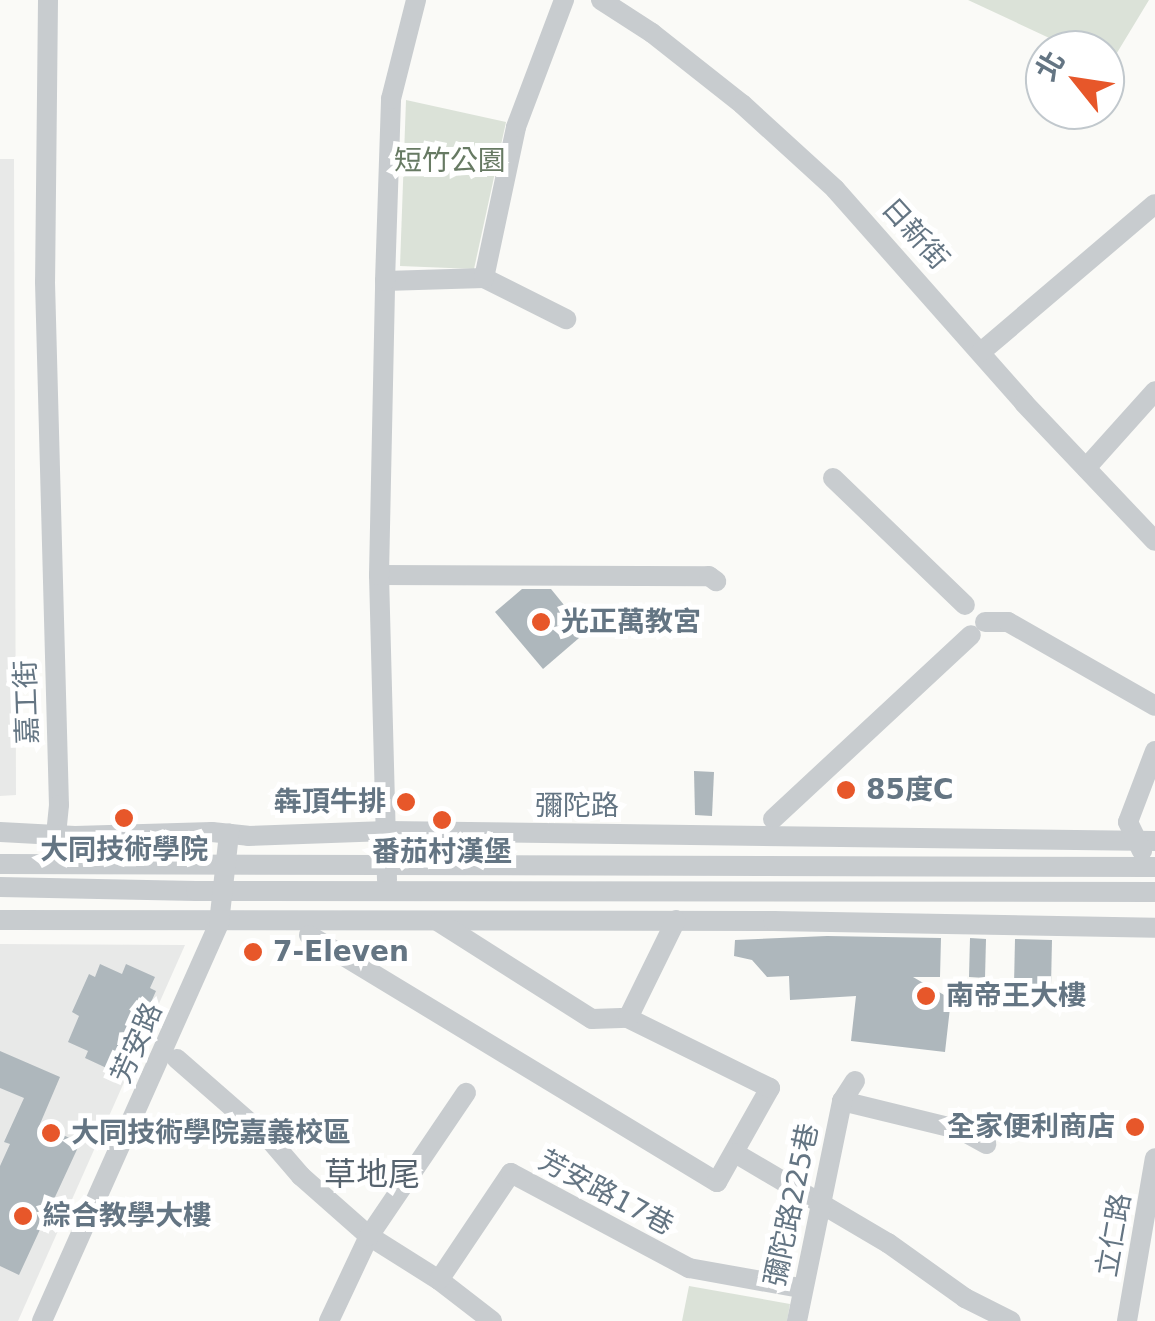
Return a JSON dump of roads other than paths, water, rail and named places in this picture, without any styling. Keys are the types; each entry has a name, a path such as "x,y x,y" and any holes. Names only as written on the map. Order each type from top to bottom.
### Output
{"street":[{"name":"嘉工街","path":"39,921 56,835 45,282 48,0"},
{"path":"371,920 387,891 379,575 384,280 392,99 416,0"},
{"path":"484,278 516,127 564,0"},
{"name":"日新街","path":"601,0 652,33 742,104 835,189 1155,541"},
{"path":"981,352 1155,204"},
{"path":"384,280 484,278 566,320"},
{"path":"1086,468 1155,391"},
{"path":"833,478 965,604"},
{"path":"379,575 709,576 716,581"},
{"path":"773,819 978,629 1008,622 1155,706"},
{"path":"1153,871 1146,840 1128,822 1155,750"},
{"name":"彌陀路","path":"0,832 56,835 387,831 1146,840"},
{"name":"芳安路","path":"42,1321 220,922 229,834"},
{"name":"彌陀路","path":"0,864 771,863 1153,871"},
{"path":"0,886 1155,892"},
{"path":"0,920 676,920 1155,928"},
{"path":"628,1018 676,920"},
{"path":"309,935 717,1182 770,1088 628,1018 592,1019 439,922"},
{"path":"177,1059 270,1140 301,1176 369,1236 439,1280 492,1321"},
{"name":"彌陀路225巷","path":"796,1321 842,1101 854,1081"},
{"path":"329,1321 369,1236 466,1093"},
{"path":"842,1101 961,1130 986,1144"},
{"path":"734,1152 888,1243 965,1298 1011,1321"},
{"name":"立仁路","path":"1127,1321 1155,1158"},
{"name":"芳安路17巷","path":"439,1280 511,1173 688,1268 800,1288"}],"place":[{"name":"光正萬教宮","path":"541,622"},
{"name":"85度C","path":"846,790"},
{"name":"犇頂牛排","path":"406,802"},
{"name":"大同技術學院","path":"124,818"},
{"name":"番茄村漢堡","path":"442,820"},
{"name":"7-Eleven","path":"253,952"},
{"name":"南帝王大樓","path":"926,996"},
{"name":"全家便利商店","path":"1135,1127"},
{"name":"大同技術學院嘉義校區","path":"51,1133"},
{"name":"綜合教學大樓","path":"23,1216"}],"district":[{"name":"草地尾","path":"372,1174"}],"park label":[{"name":"短竹公園","path":"450,161"}]}
